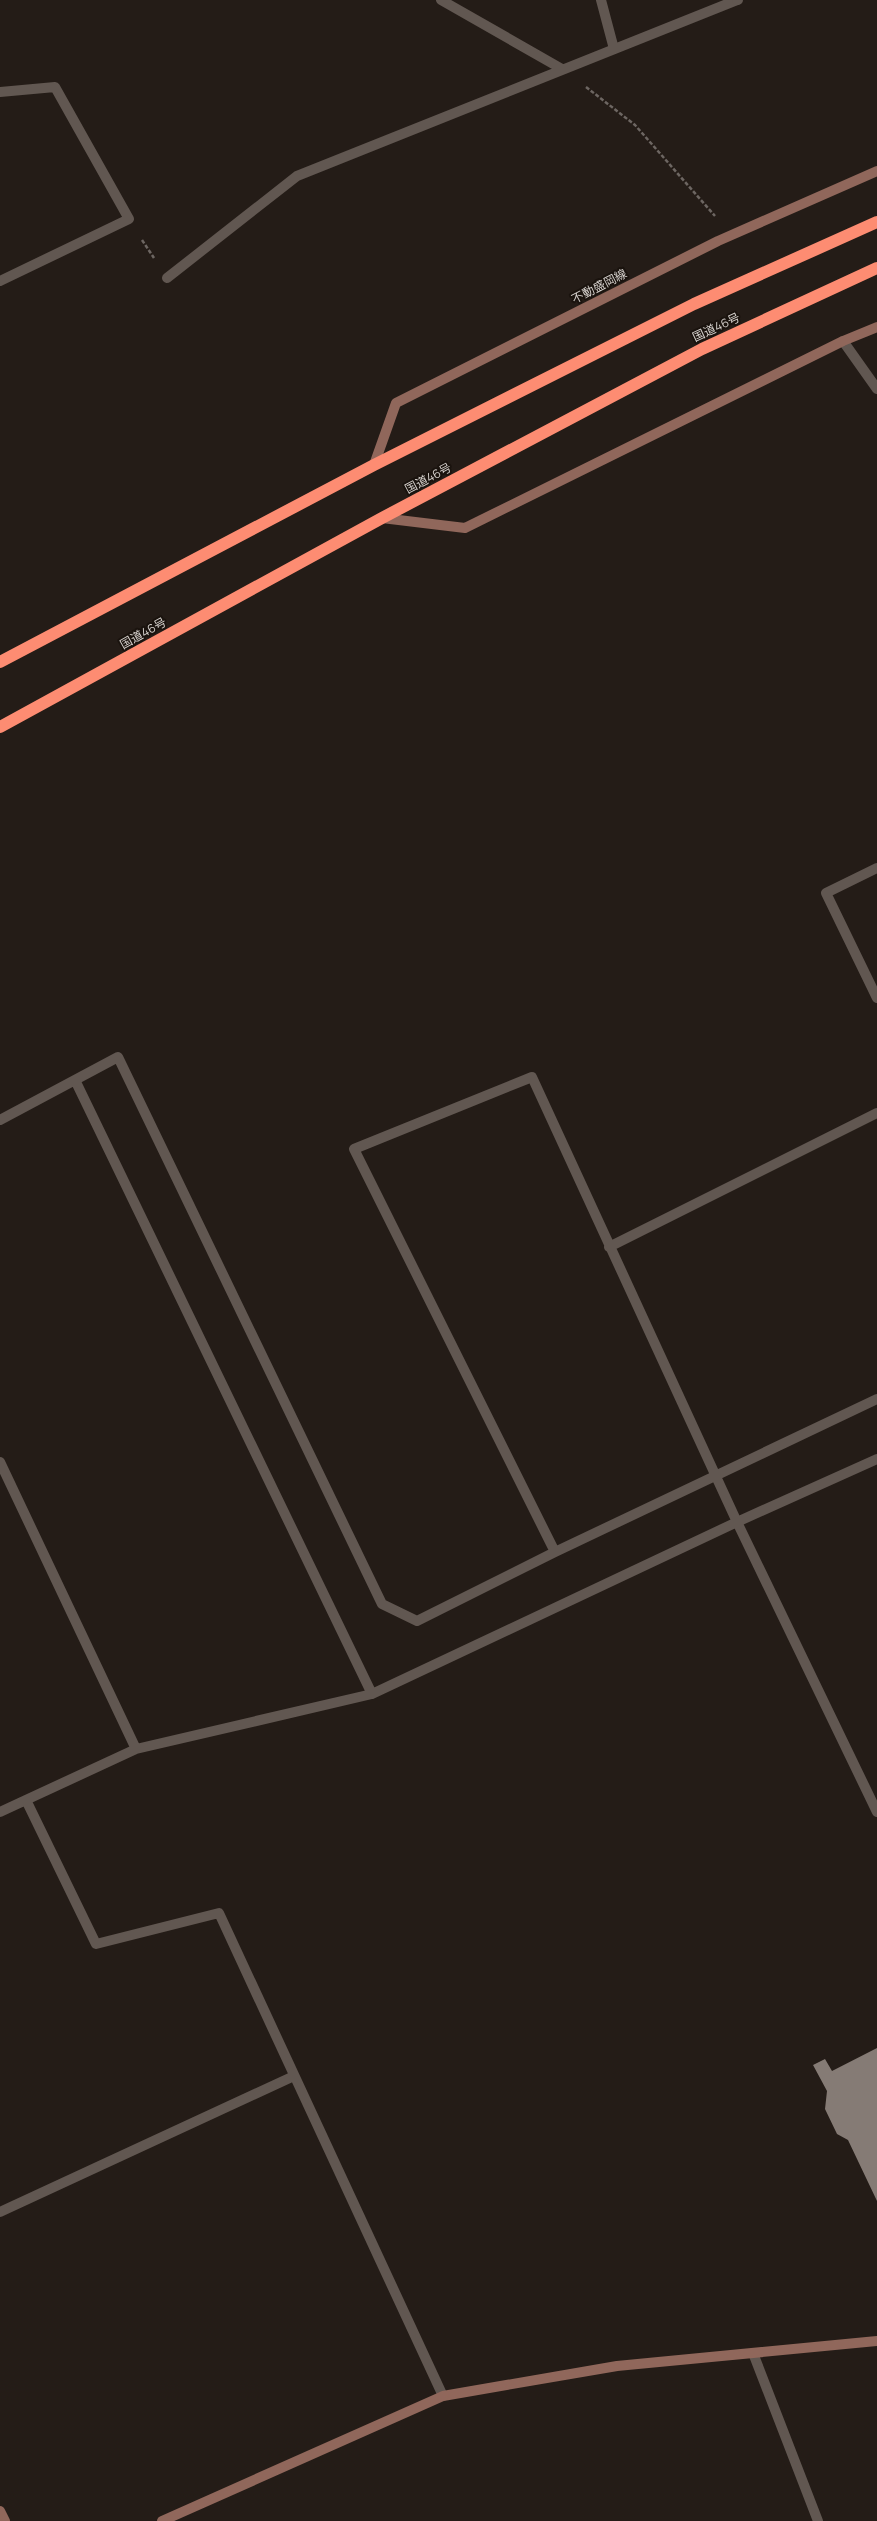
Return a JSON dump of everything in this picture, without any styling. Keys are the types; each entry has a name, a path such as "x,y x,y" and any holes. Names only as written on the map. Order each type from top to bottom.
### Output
{"highway":[{"path":"0,662 374,465 694,304 877,222"},
{"name":"国道46号","path":"0,727 382,518 702,349 877,268"}],"main road":[{"name":"不動盛岡線","path":"374,465 396,403 726,237 877,171"},
{"path":"382,518 465,528 843,341 877,327"},
{"path":"162,2521 443,2396 617,2366 877,2341"},
{"path":"0,2511 5,2521"}],"street":[{"path":"441,0 562,69"},
{"path":"601,0 614,49"},
{"path":"167,278 297,176 738,0"},
{"path":"0,92 55,87 129,219 0,281"},
{"path":"843,341 877,389"},
{"path":"877,868 826,893 877,998"},
{"path":"0,1120 118,1057 382,1604 417,1621 555,1552 877,1399"},
{"path":"555,1552 354,1149 532,1077 737,1522 877,1812"},
{"path":"75,1080 372,1694"},
{"path":"609,1247 877,1113"},
{"path":"0,1812 136,1749 372,1694 737,1522 877,1459"},
{"path":"0,1462 136,1749"},
{"path":"26,1800 96,1944 219,1913 443,2396"},
{"path":"0,2212 294,2076"},
{"path":"753,2353 818,2521"}],"path":[{"path":"562,69 635,125 712,211 726,237"},
{"path":"129,219 167,278"}],"building":[{"path":"877,2048 877,2201 848,2140 837,2134 825,2109 827,2091 813,2065 825,2059 832,2071"}]}
